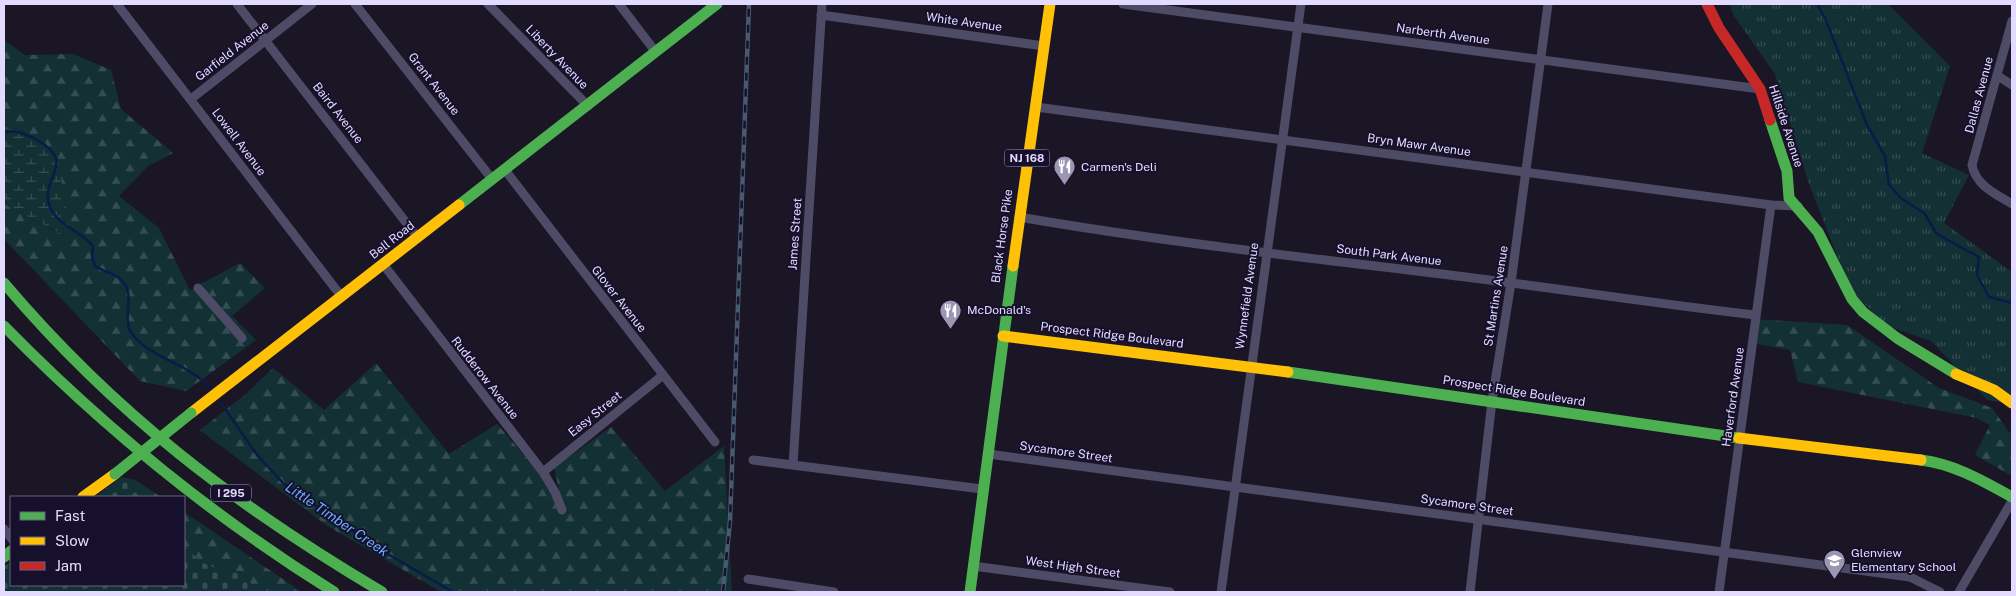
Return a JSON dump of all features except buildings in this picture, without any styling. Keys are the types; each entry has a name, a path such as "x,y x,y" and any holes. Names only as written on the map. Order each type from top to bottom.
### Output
{"main road":[{"name":"Bell Road","path":"84,496 717,4"},
{"name":"Black Horse Pike","path":"970,592 1019,217 1050,4"},
{"name":"Hillside Avenue","path":"1707,4 1719,28 1760,89 1787,171 1790,198 1811,218 1832,258 1844,290 1860,310 1926,357 1960,376 2001,394 2012,403"},
{"name":"I 295","path":"4,283 56,343 114,398 173,449 285,532 382,592"},
{"name":"I 295","path":"4,326 64,388 126,443 242,533 334,592"},
{"name":"Prospect Ridge Boulevard","path":"1003,336 1251,367 1740,438 1932,461 1952,466 1974,475 2012,497"}],"street":[{"name":"Lowell Avenue","path":"117,4 342,296"},
{"name":"Baird Avenue","path":"237,4 418,238"},
{"name":"Garfield Avenue","path":"191,99 312,4"},
{"name":"Grant Avenue","path":"355,4 492,180"},
{"name":"Liberty Avenue","path":"488,4 588,106"},
{"path":"620,4 656,51"},
{"name":"James Street","path":"793,465 822,4"},
{"name":"Narberth Avenue","path":"1123,4 1760,89"},
{"name":"Wynnefield Avenue","path":"1221,592 1301,4"},
{"name":"St Martins Avenue","path":"1470,592 1480,520 1492,401 1511,283 1548,4"},
{"name":"White Avenue","path":"821,15 1044,46"},
{"name":"Dallas Avenue","path":"2012,21 1972,166 1974,176 1980,182 2012,204"},
{"path":"1998,76 2012,85"},
{"name":"Bryn Mawr Avenue","path":"1036,107 1771,205 1798,206"},
{"name":"Glover Avenue","path":"505,170 715,442"},
{"name":"Haverford Avenue","path":"1719,592 1771,205"},
{"name":"South Park Avenue","path":"1019,217 1266,252 1511,283 1635,302 1756,315"},
{"name":"Rudderow Avenue","path":"383,264 543,472 556,492 562,510"},
{"path":"198,288 242,338"},
{"name":"Easy Street","path":"543,472 663,375"},
{"name":"Sycamore Street","path":"988,454 1910,577 1940,592"},
{"path":"754,460 982,489"},
{"path":"1959,592 2012,501"},
{"name":"West High Street","path":"973,566 1170,592"},
{"path":"748,579 834,592"}],"green space":[{"path":"1729,4 1888,4 1950,66 1922,153 1969,175 1944,223 2012,272 2012,404 1987,400 1931,341 1888,326 1851,291 1809,184 1775,74 1734,16"},
{"path":"4,40 25,55 73,54 111,70 121,109 173,153 148,166 119,196 159,228 190,290 240,263 265,288 232,316 256,340 186,391 140,381 4,239 4,204 70,239 20,128 4,129"},
{"path":"20,128 57,152 71,239 4,204 4,129"},
{"path":"1754,319 1847,325 1939,388 1992,408 2012,436 2012,476 1975,455 1990,425 1977,418 1798,382 1790,350 1752,343"},
{"path":"376,363 449,454 497,424 561,498 554,468 611,427 665,491 724,446 732,592 441,592 326,525 200,430 247,393 273,368 324,410"},
{"path":"122,477 135,480 159,496 139,496"},
{"path":"122,477 139,496 96,496"},
{"path":"185,513 302,592 255,592 245,572 217,568 199,559 185,546"},
{"path":"185,546 199,559 211,566 225,570 245,572 255,592 4,591 4,567 10,562 10,586 185,586"}],"waterway":[{"path":"1817,4 1825,18 1867,125 1885,156 1889,185 1902,199 1924,213 1937,234 1979,257 1977,275 1989,297 2012,303"},
{"name":"Little Timber Creek","path":"4,132 17,132 29,136 49,148 55,156 55,172 48,197 50,207 58,219 93,246 92,257 95,266 116,276 125,284 129,298 129,328 133,335 150,350 201,379 209,387"},
{"name":"Little Timber Creek","path":"221,403 257,455 284,484 386,553 453,592"}],"railway":[{"path":"723,592 730,521 749,4"}],"traffic: fast":[{"path":"459,205 717,4"},
{"path":"1770,120 1787,171 1789,198 1818,232 1852,299 1863,312 1897,338 1956,374"},
{"path":"970,592 1013,266"},
{"path":"4,283 89,374 180,454 227,491 328,559 382,592"},
{"path":"4,326 81,400 161,469 245,533 334,592"},
{"path":"1288,372 1739,438"},
{"path":"115,474 191,413"},
{"path":"1921,460 1957,469 2012,497"},
{"path":"4,557 10,552"}],"traffic: slow":[{"path":"1013,266 1050,4"},
{"path":"191,413 459,205"},
{"path":"1003,336 1288,372"},
{"path":"1956,374 1994,390 2012,403"},
{"path":"1739,438 1921,460"},
{"path":"84,496 115,474"}],"traffic: jam":[{"path":"1707,4 1719,28 1760,89 1770,120"}],"place":[{"name":"Carmen's Deli","path":"1065,186"},
{"name":"McDonald's","path":"951,329"},
{"name":"Glenview Elementary School","path":"1835,579"}]}
